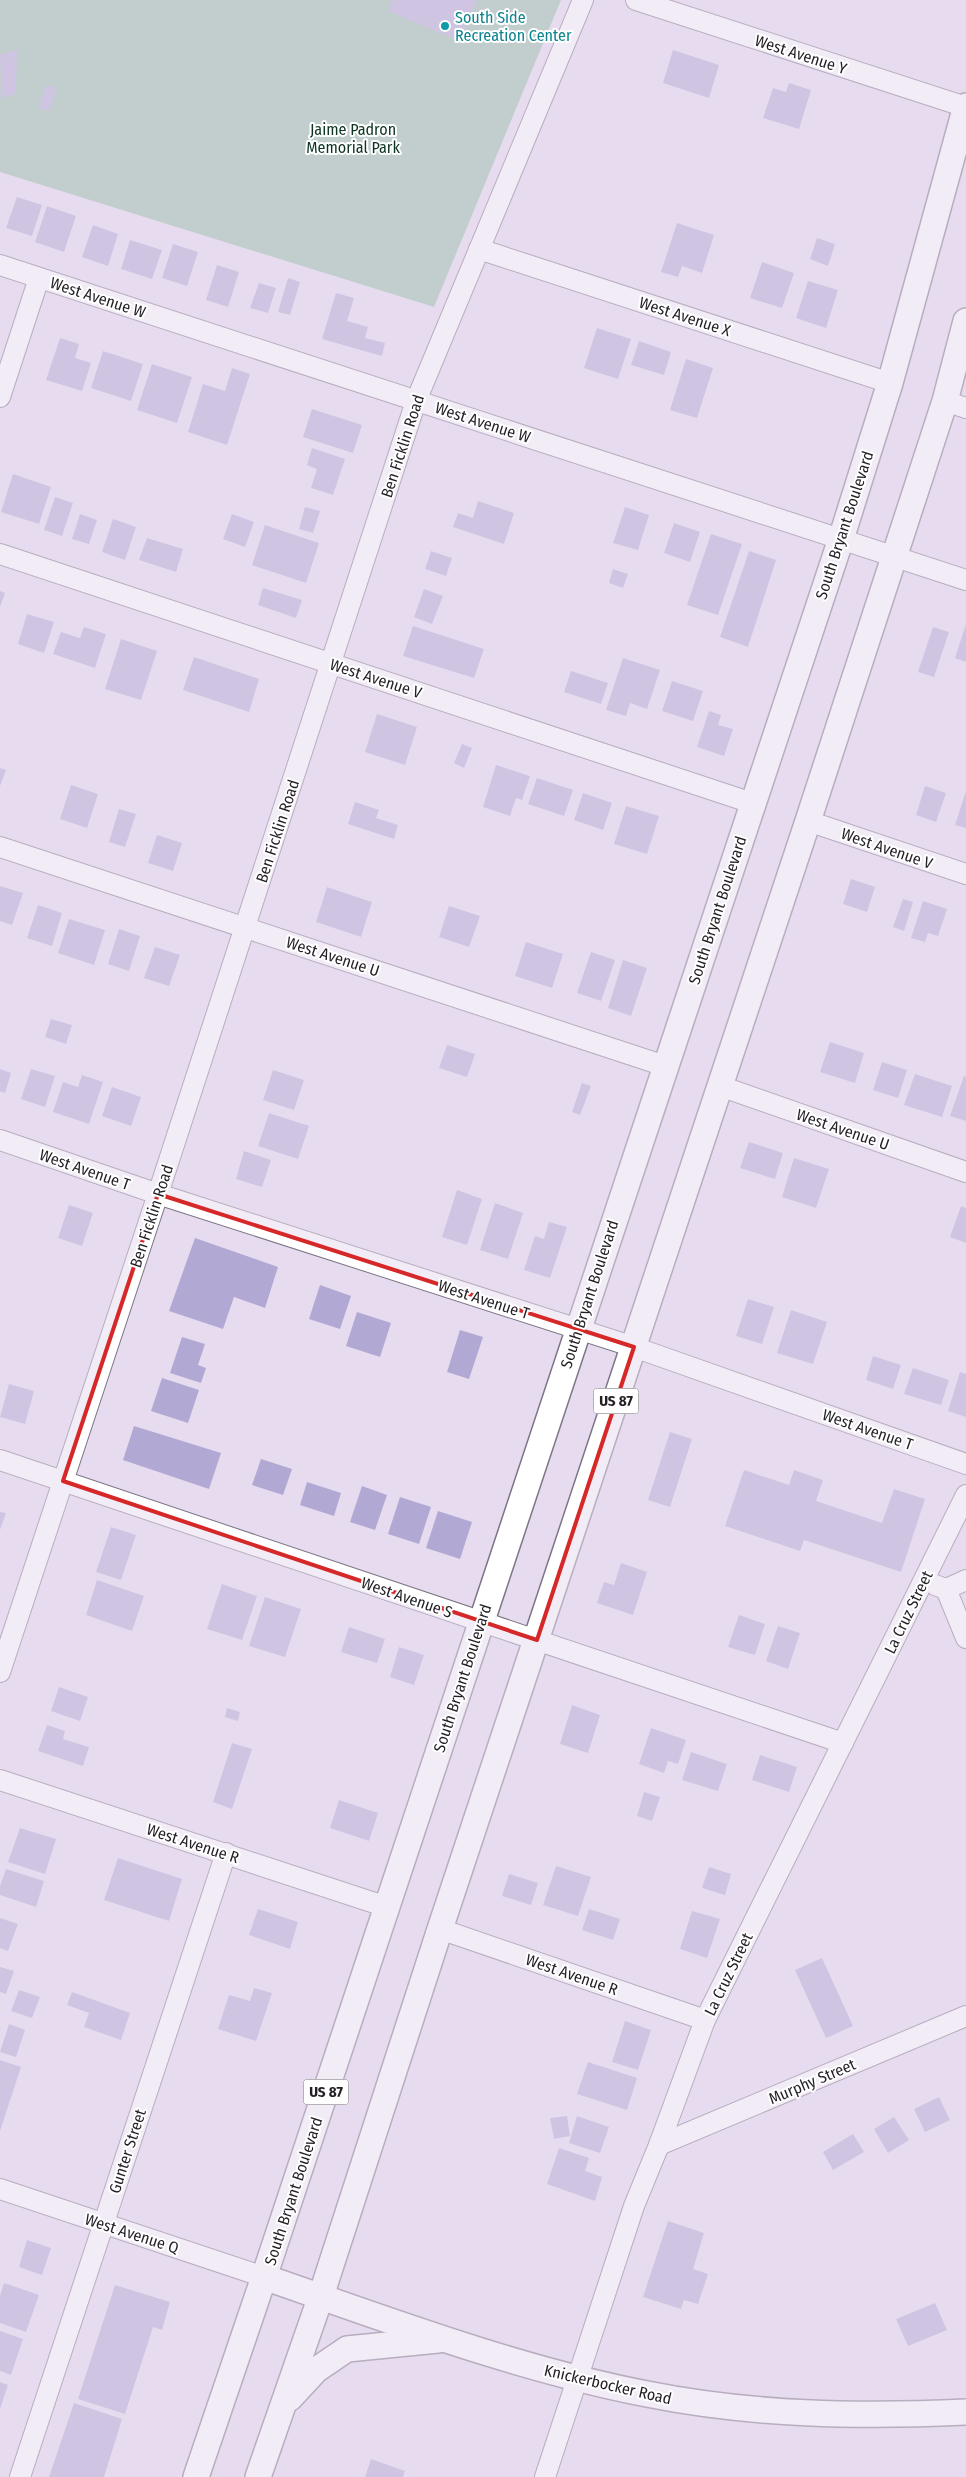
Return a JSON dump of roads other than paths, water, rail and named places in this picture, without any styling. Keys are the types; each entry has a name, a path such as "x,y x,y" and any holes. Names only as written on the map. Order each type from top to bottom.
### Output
{"main road":[{"name":"South Bryant Boulevard","path":"196,2477 840,539 890,382 966,107"},
{"name":"US 87","path":"258,2477 321,2296 440,1929 808,821 894,556 955,404 966,321"},
{"name":"Knickerbocker Road","path":"264,2277 449,2339 578,2379 656,2396 728,2407 831,2415 966,2412"},
{"path":"283,2405 316,2370 347,2349 449,2339"}],"street":[{"name":"Ben Ficklin Road","path":"0,1672 416,401 583,0"},
{"name":"West Avenue Y","path":"636,0 966,107"},
{"name":"West Avenue X","path":"479,249 890,382"},
{"name":"West Avenue W","path":"0,265 966,580"},
{"path":"0,397 40,278"},
{"name":"West Avenue V","path":"0,554 752,803"},
{"name":"West Avenue V","path":"808,821 966,874"},
{"name":"West Avenue U","path":"0,847 665,1066"},
{"name":"West Avenue U","path":"720,1086 966,1172"},
{"name":"West Avenue T","path":"0,1140 158,1194 634,1347 966,1464"},
{"name":"West Avenue S","path":"0,1460 843,1743"},
{"name":"La Cruz Street","path":"545,2477 634,2206 659,2145 705,2020 966,1495"},
{"path":"923,1581 946,1589 966,1580"},
{"path":"946,1589 966,1638"},
{"name":"West Avenue R","path":"0,1780 386,1907"},
{"name":"Gunter Street","path":"20,2477 226,1853"},
{"name":"West Avenue R","path":"440,1929 705,2020"},
{"name":"Murphy Street","path":"659,2145 966,2016"},
{"name":"West Avenue Q","path":"0,2189 264,2277"}],"place":[{"name":"South Side Recreation Center","path":"445,26"}],"park label":[{"name":"Jaime Padron Memorial Park","path":"353,138"}]}
